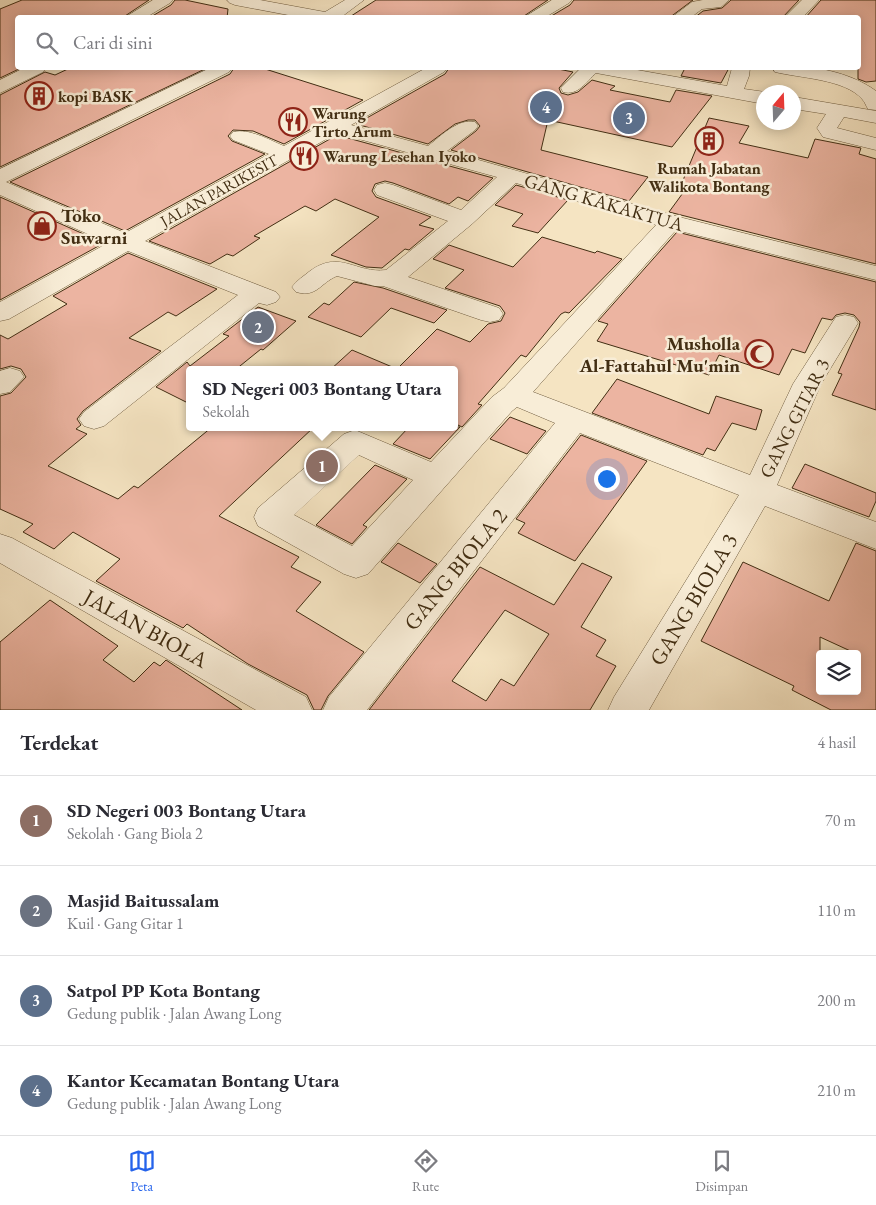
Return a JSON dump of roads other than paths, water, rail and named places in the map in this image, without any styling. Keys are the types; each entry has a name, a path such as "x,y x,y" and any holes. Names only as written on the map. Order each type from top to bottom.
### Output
{"street":[{"path":"138,15 165,0"},
{"path":"235,0 312,15"},
{"path":"319,15 342,0"},
{"path":"319,15 356,0"},
{"path":"536,15 564,0"},
{"path":"683,15 698,5 715,4 721,0"},
{"path":"795,15 811,0"},
{"path":"0,87 33,70"},
{"path":"0,177 219,70"},
{"name":"JALAN PARIKESIT","path":"0,313 434,70"},
{"path":"570,88 589,70"},
{"path":"610,70 756,96"},
{"path":"733,92 741,70"},
{"path":"790,70 847,82 870,95 875,111 838,111 801,104"},
{"path":"654,96 667,80"},
{"path":"838,111 827,128 830,134 876,144"},
{"name":"GANG KAKAKTUA","path":"334,126 512,175 671,222 876,273"},
{"path":"431,152 468,126"},
{"path":"240,136 285,153"},
{"path":"388,279 398,274 464,219 512,175"},
{"path":"0,187 126,242 262,295 94,419"},
{"path":"385,190 464,219"},
{"path":"435,477 356,442 270,517 356,564 671,222"},
{"path":"306,287 325,272 336,268 368,278 388,279 490,314"},
{"name":"GANG GITAR 3","path":"754,496 807,384 845,323"},
{"path":"510,398 754,496 876,536"},
{"name":"GANG BIOLA 2","path":"343,710 571,424"},
{"name":"GANG BIOLA 3","path":"628,710 754,496"},
{"name":"JALAN BIOLA","path":"0,547 276,706"}],"place":[{"name":"kopi BASK","path":"39,96"},
{"name":"Kantor Kecamatan Bontang Utara","path":"546,107"},
{"name":"Satpol PP Kota Bontang","path":"629,118"},
{"name":"Warung Tirto Arum","path":"293,122"},
{"name":"Rumah Jabatan Walikota Bontang","path":"709,141"},
{"name":"Warung Lesehan Iyoko","path":"304,156"},
{"name":"Toko Suwarni","path":"42,226"},
{"name":"Masjid Baitussalam","path":"258,327"},
{"name":"Musholla Al-Fattahul Mu'min","path":"759,354"},
{"name":"SD Negeri 003 Bontang Utara","path":"322,466"}]}
